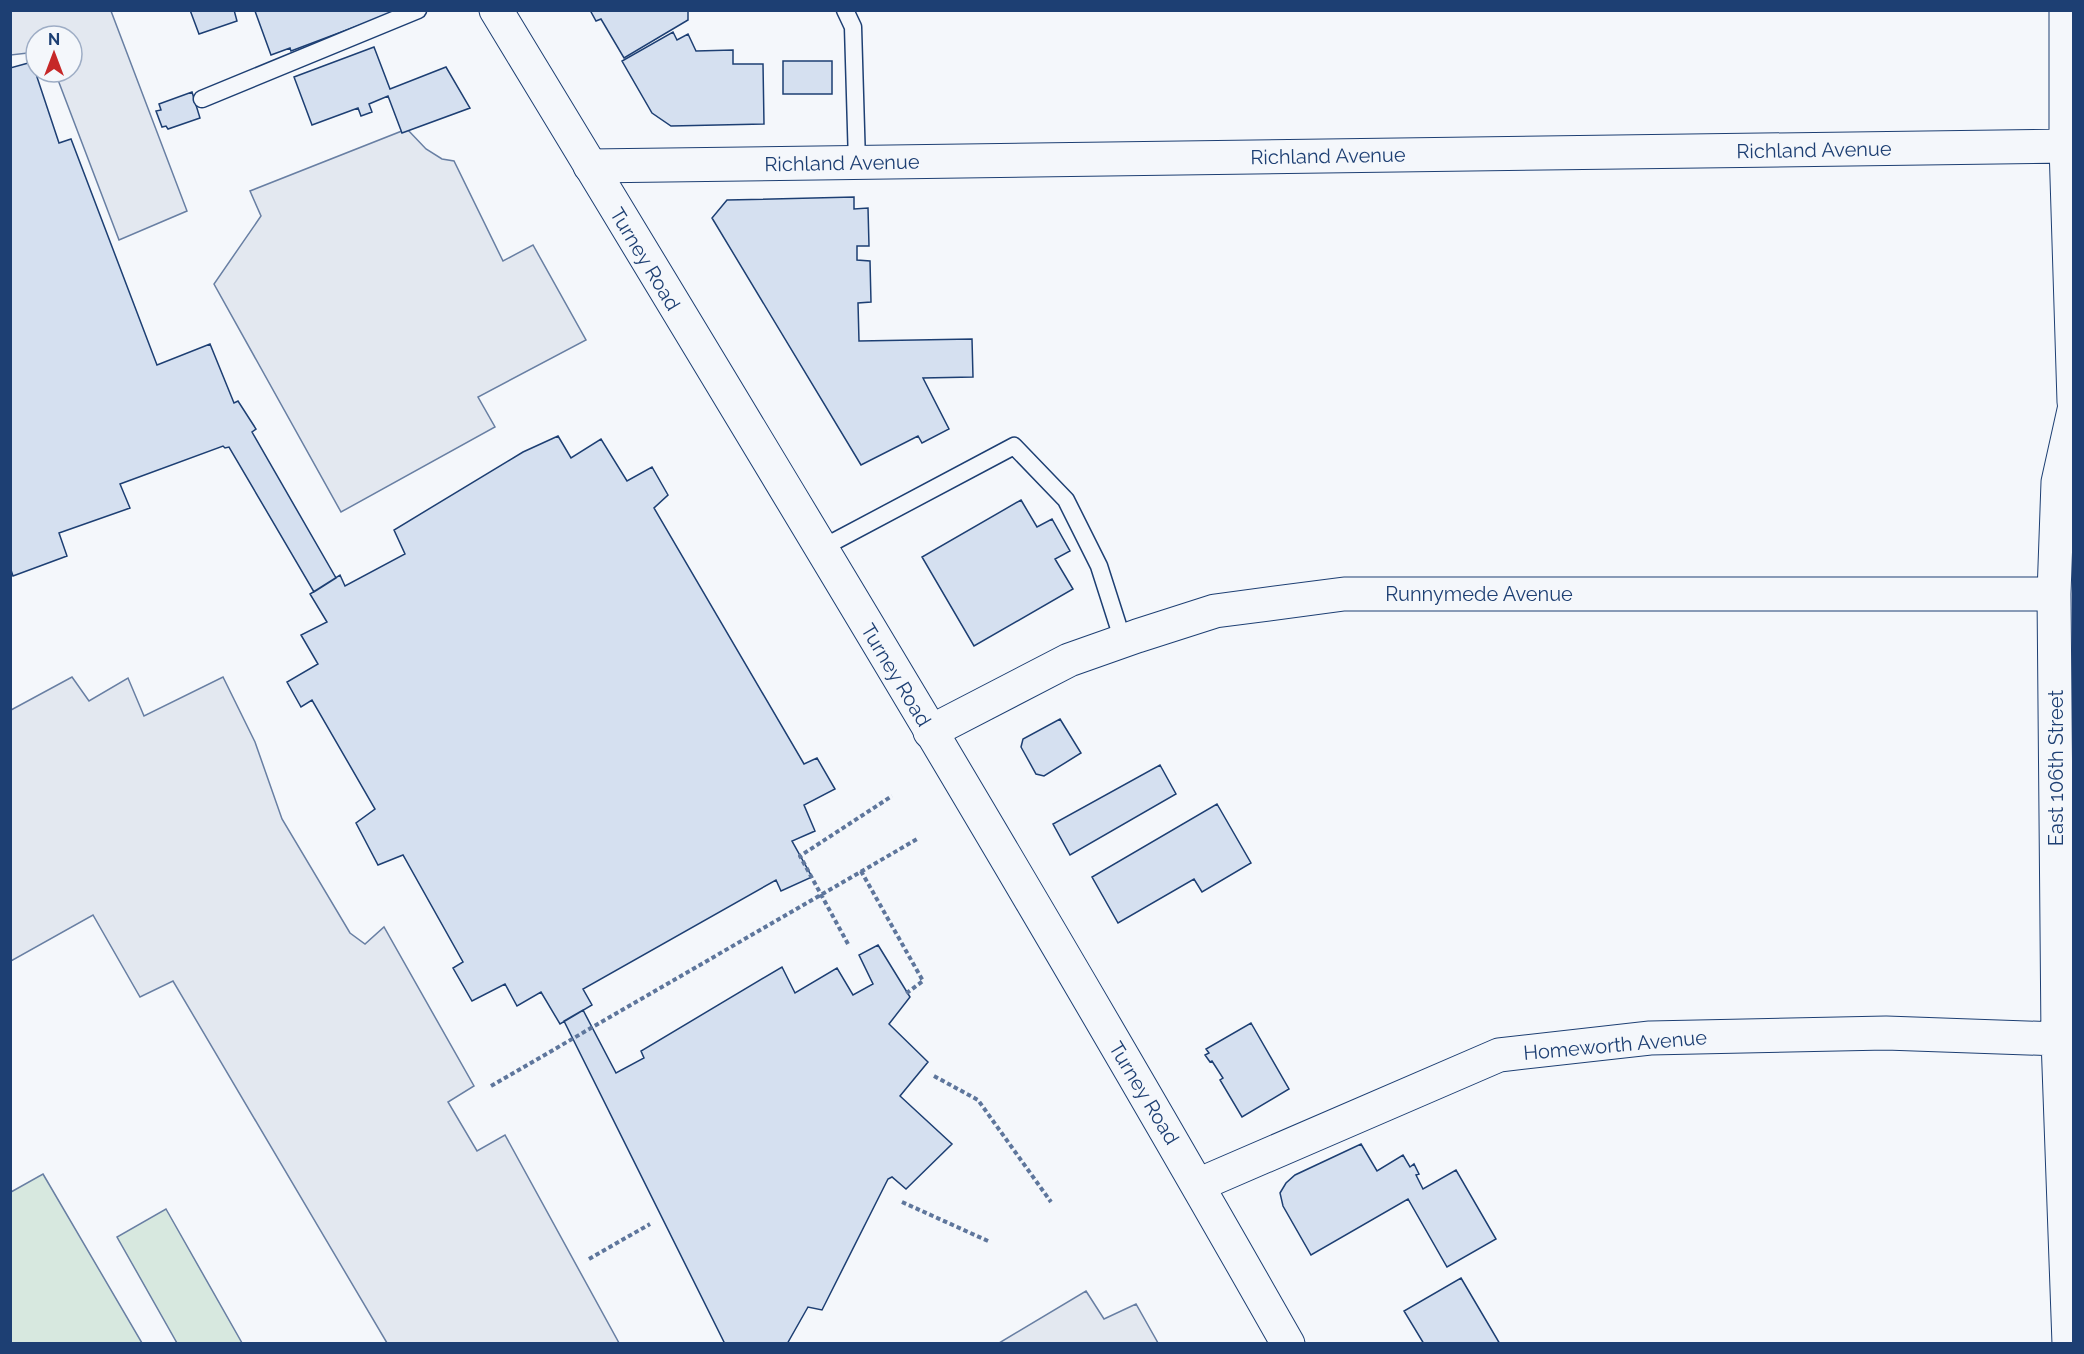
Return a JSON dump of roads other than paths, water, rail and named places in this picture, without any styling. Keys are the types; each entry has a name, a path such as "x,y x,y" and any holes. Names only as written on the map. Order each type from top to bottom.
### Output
{"street":[{"name":"Turney Road","path":"496,10 930,732 1198,1185 1288,1344"},
{"path":"2066,10 2066,146 2073,402"},
{"name":"Richland Avenue","path":"590,166 2066,146"},
{"name":"East 106th Street","path":"2069,1344 2058,1040 2054,594 2058,482 2073,410"},
{"name":"Runnymede Avenue","path":"930,732 1069,660 1123,641 1215,611 1344,594 2054,594"},
{"name":"Homeworth Avenue","path":"1198,1185 1499,1055 1650,1038 1886,1033 2058,1040"}],"lane":[{"path":"202,99 418,10"},
{"path":"845,10 853,27 857,163"},
{"path":"820,549 1014,446 1066,500 1099,566 1123,641"}]}
